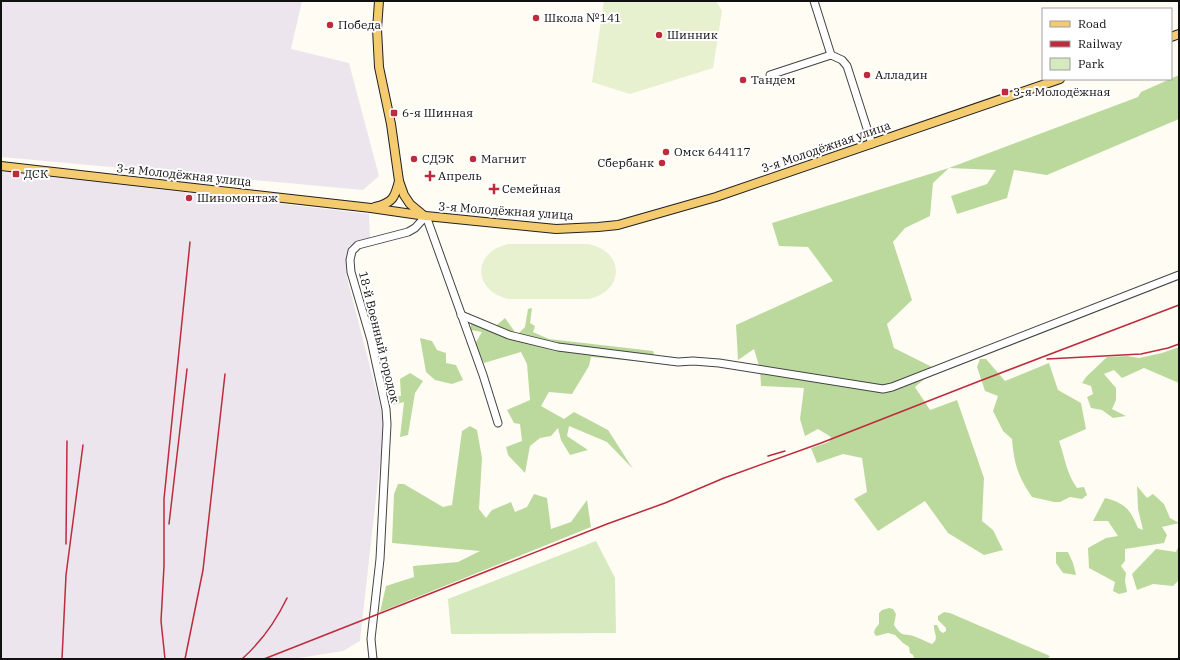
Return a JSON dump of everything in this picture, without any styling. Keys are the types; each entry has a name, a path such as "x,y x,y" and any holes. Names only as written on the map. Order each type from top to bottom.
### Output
{"main road":[{"path":"379,1 377,29 380,67 400,181 404,195 410,204 426,216"},
{"name":"3-я Молодёжная улица","path":"1,166 371,208 426,216 556,229 598,227 618,225 716,197 1057,80"},
{"path":"371,208 385,205 393,199 400,181"}],"street":[{"path":"814,1 831,55"},
{"path":"770,75 831,55 842,60 847,66 872,144"},
{"path":"426,216 483,375 498,423"},
{"name":"18-й Военный городок","path":"373,659 371,639 378,583 387,424 386,409 371,340 351,272 350,260 352,251 358,245 408,232 415,228 426,216"},
{"path":"461,315 509,335 558,347 678,362 693,361 719,363 883,389 892,387 1179,275"}],"shaded area":[{"path":"1,1 302,1 291,49 349,63 379,176 363,190 1,157"},
{"path":"1,171 369,214 370,237 349,246 346,265 347,278 381,409 383,423 382,445 360,641 343,651 293,659 1,659"}],"green space":[{"name":"Шинник","path":"604,1 716,1 722,11 713,68 630,94 592,82"},
{"path":"1179,75 1179,119 1047,175 1014,170 1007,198 957,214 951,196 987,184 996,170 949,168 1138,97 1141,92 1168,80 1172,80 1172,78"},
{"path":"949,168 933,183 930,216 905,228 893,242 912,300 887,324 894,348 936,369 915,387 930,410 957,400 984,478 982,521 993,530 1003,550 984,555 948,533 925,501 878,531 854,499 867,492 862,458 843,454 817,463 811,448 829,442 831,437 818,429 805,436 800,419 804,388 761,386 760,369 754,349 738,360 736,325 833,281 808,247 779,246 772,223"},
{"path":"509,244 588,244 600,248 609,254 614,262 616,271 614,280 609,288 601,295 589,299 509,299 497,295 488,288 483,280 481,271 483,262 488,254 497,248"},
{"path":"532,308 530,323 535,326 533,332 549,339 653,351 657,363 591,357 589,366 572,394 549,392 541,406 564,419 574,412 608,430 633,469 607,442 569,426 567,436 588,450 570,455 561,440 558,428 551,436 540,438 530,446 525,473 508,455 506,447 522,441 520,424 514,423 507,410 530,400 527,364 521,352 484,363 475,344 482,332 471,330 471,315 492,329 505,318 517,335 525,327 528,309"},
{"path":"420,338 432,341 437,350 446,353 446,363 456,365 463,380 452,384 435,380 426,372"},
{"path":"1179,347 1179,383 1144,368 1122,378 1114,370 1104,374 1116,388 1116,400 1112,409 1126,416 1113,418 1102,410 1091,408 1087,397 1093,394 1091,386 1082,383 1086,377 1107,357 1127,356 1139,358 1162,353"},
{"path":"980,359 986,359 1005,381 1049,363 1058,390 1081,403 1086,429 1059,441 1073,482 1077,488 1084,487 1087,495 1082,499 1070,497 1060,502 1054,502 1032,497 1023,483 1018,470 1014,456 1012,439 1003,431 993,411 998,396 985,391 977,367"},
{"path":"410,373 423,381 415,393 408,435 400,437 404,402 392,405 385,378 388,376 396,396 401,396 400,379"},
{"path":"470,426 477,430 482,458 479,509 486,518 492,510 511,502 515,512 527,507 534,494 547,498 551,529 571,522 587,500 591,527 380,612 386,586 414,577 413,566 458,562 480,551 392,543 394,494 398,484 404,484 443,507 452,505 462,431"},
{"path":"1137,486 1147,498 1153,494 1164,504 1170,518 1179,523 1162,527 1167,535 1164,543 1125,549 1125,561 1121,566 1126,573 1125,581 1127,592 1119,594 1113,591 1115,582 1089,568 1088,548 1106,538 1118,536 1108,521 1093,521 1105,498 1117,502 1126,508 1138,528 1143,530 1138,509"},
{"path":"596,541 615,578 616,633 451,634 448,599"},
{"path":"1179,545 1179,580 1173,586 1153,584 1137,590 1132,574 1156,549 1176,552"},
{"path":"1056,552 1068,552 1076,575 1063,573 1056,563"},
{"path":"889,608 893,609 896,614 894,625 902,634 918,638 932,644 936,640 934,625 937,625 943,633 946,631 946,628 938,620 938,616 944,612 950,613 1050,656 1047,659 912,659 914,658 910,653 909,647 895,635 888,633 876,636 874,633 879,624 879,613 882,610"}],"railway":[{"path":"165,659 161,621 164,566 164,499 190,242"},
{"path":"264,659 607,524 665,503 724,478 821,443 1179,305"},
{"path":"1047,359 1141,354 1179,344"},
{"path":"169,524 187,369"},
{"path":"185,659 203,570 225,374"},
{"path":"66,544 67,441"},
{"path":"62,659 66,575 83,445"},
{"path":"768,456 785,451"},
{"path":"242,659 256,646 268,631 287,598"}],"place":[{"name":"Школа №141","path":"536,18"},
{"name":"Победа","path":"330,25"},
{"name":"Шинник","path":"659,35"},
{"name":"Алладин","path":"867,75"},
{"name":"Тандем","path":"743,80"},
{"name":"3-я Молодёжная","path":"1005,92"},
{"name":"6-я Шинная","path":"394,113"},
{"name":"Омск 644117","path":"666,152"},
{"name":"СДЭК","path":"414,159"},
{"name":"Магнит","path":"473,159"},
{"name":"Сбербанк","path":"662,163"},
{"name":"ДСК","path":"16,174"},
{"name":"Апрель","path":"430,176"},
{"name":"Семейная","path":"494,189"},
{"name":"Шиномонтаж","path":"189,198"}]}
